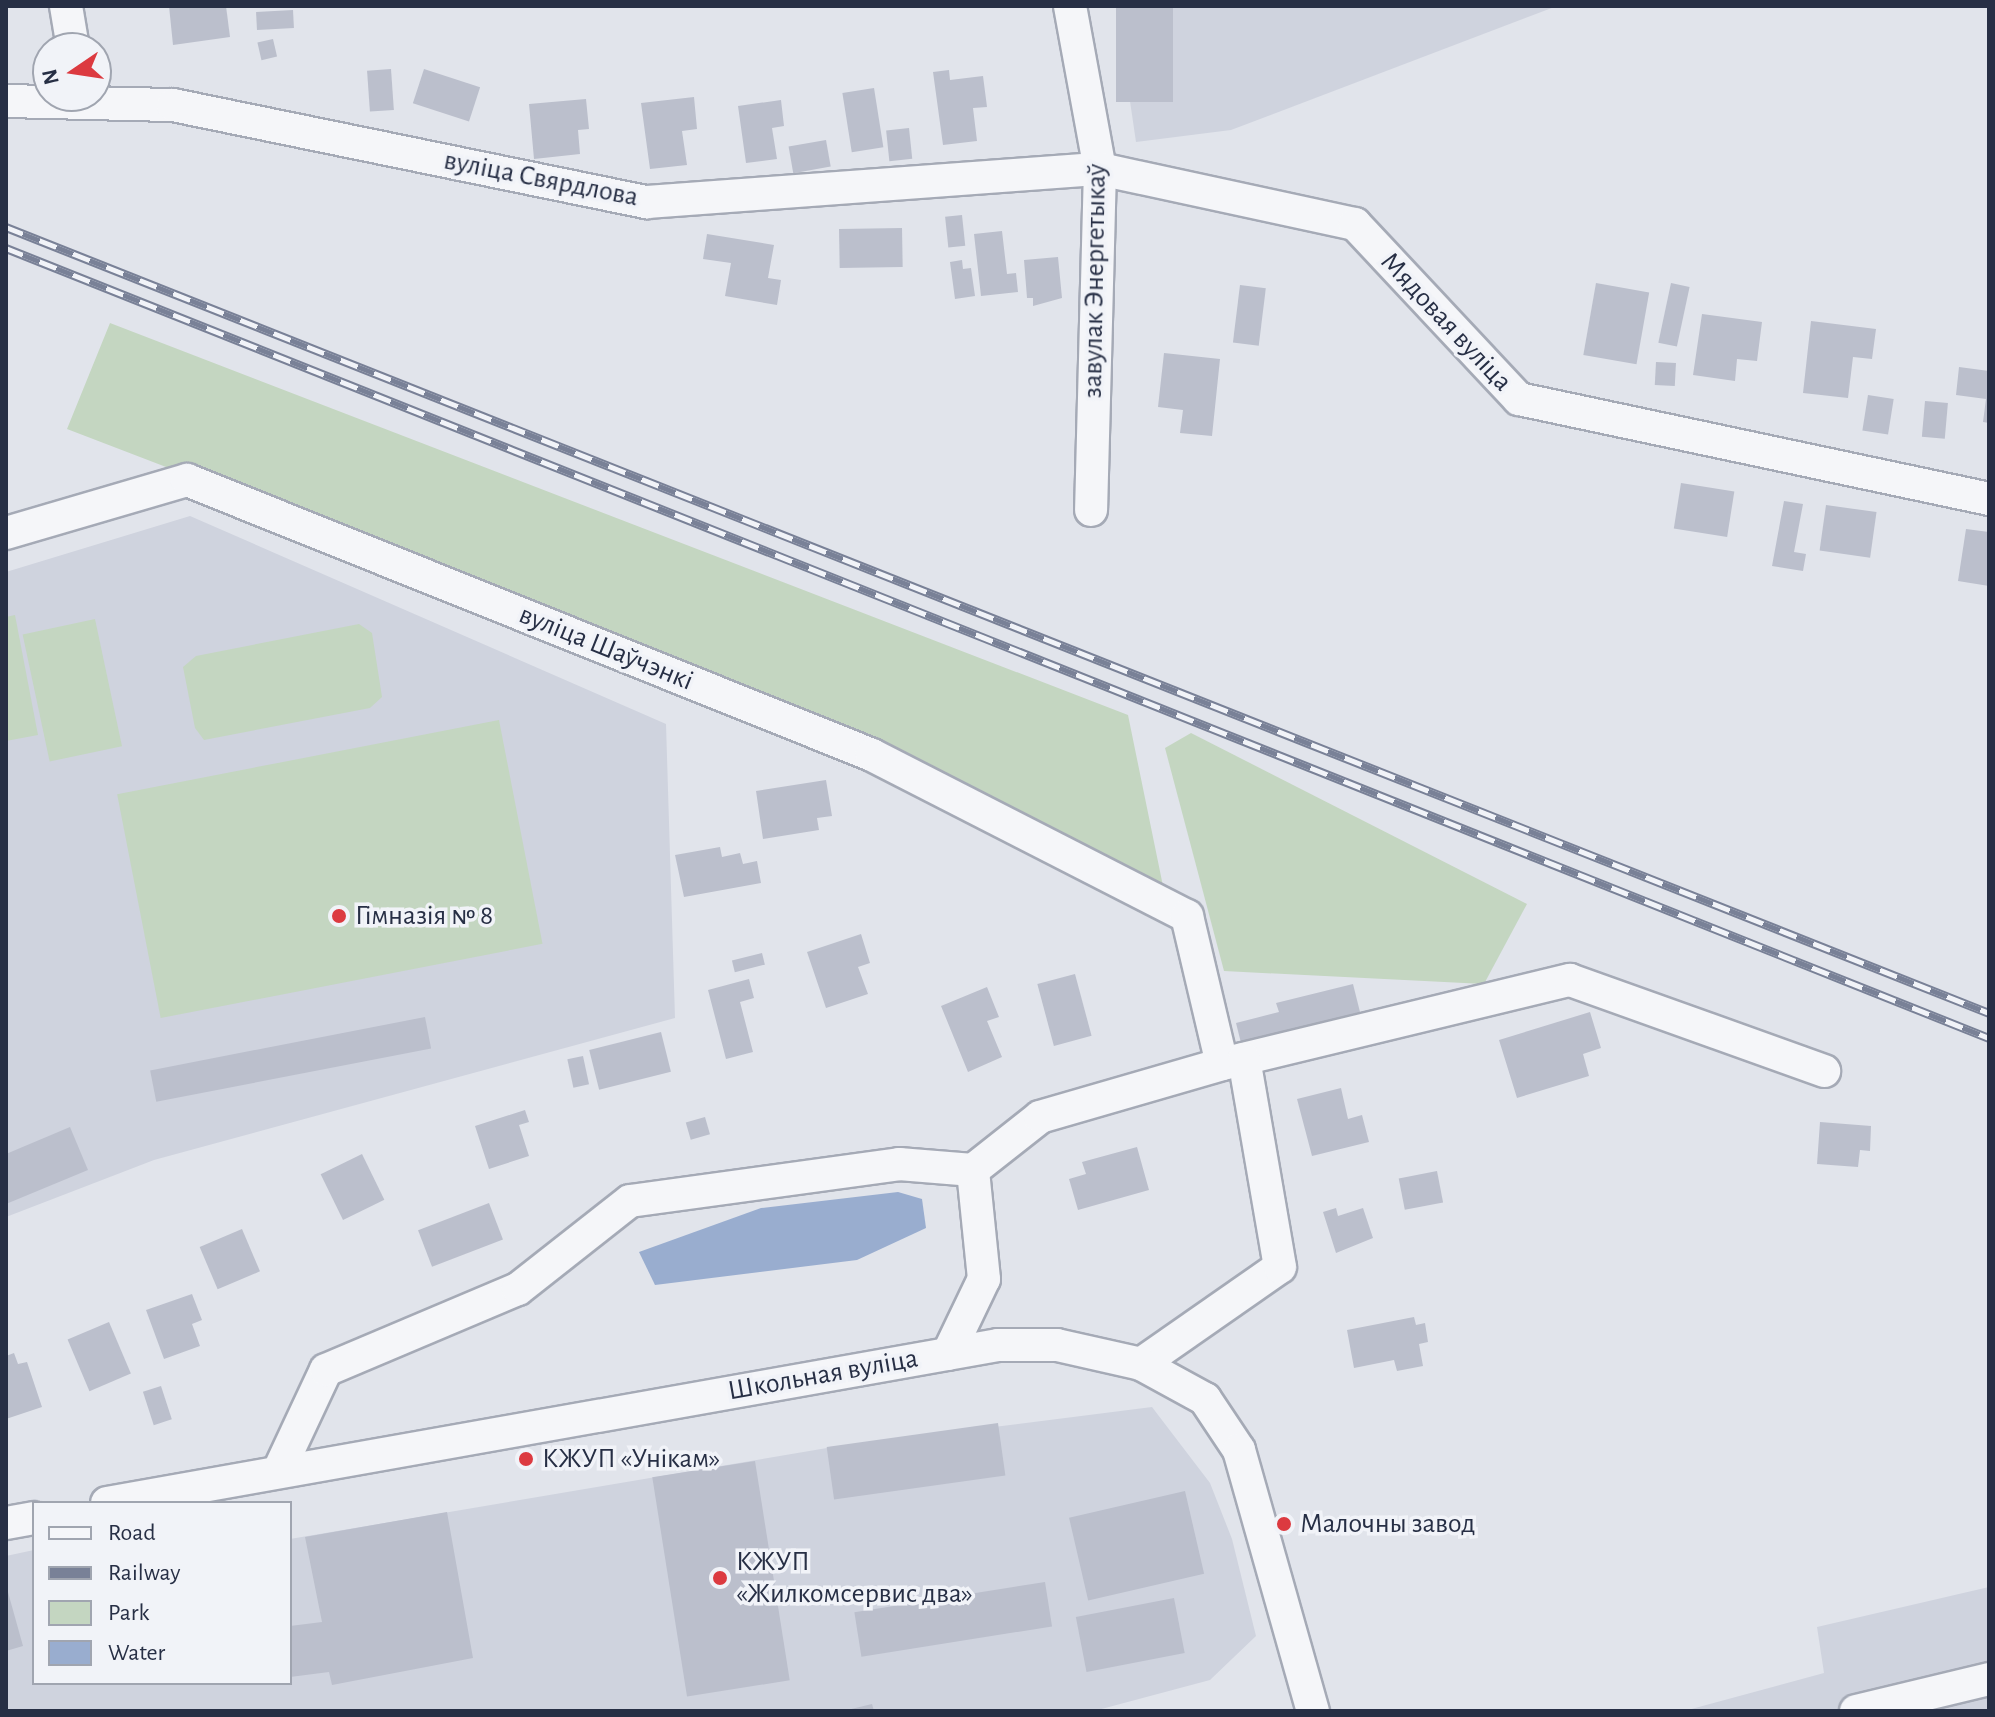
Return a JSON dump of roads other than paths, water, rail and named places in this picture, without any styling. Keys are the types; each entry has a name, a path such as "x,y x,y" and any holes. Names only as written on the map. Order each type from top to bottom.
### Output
{"street":[{"path":"66,6 70,32"},
{"name":"завулак Энергетыкаў","path":"1070,6 1100,169 1091,510"},
{"name":"вуліца Свярдлова","path":"6,101 32,101"},
{"name":"вуліца Свярдлова","path":"112,102 173,105 647,202 1100,169"},
{"name":"Мядовая вуліца","path":"1100,169 1355,224 1519,399 1989,499"},
{"name":"вуліца Шаўчэнкі","path":"6,533 187,480 872,755 1187,916 1233,1062"},
{"path":"280,1468 326,1370 518,1289 630,1201 899,1164 973,1170 1040,1117 1233,1062 1570,980 1824,1071"},
{"path":"1141,1364 1280,1267 1233,1062"},
{"path":"948,1354 984,1279 973,1170"},
{"name":"Школьная вуліца","path":"117,1501 280,1468 998,1345 1057,1345 1141,1364 1205,1399 1239,1450 1313,1711"},
{"path":"6,1523 32,1518"},
{"path":"1856,1711 1989,1679"}],"water":[{"path":"898,1192 922,1199 926,1228 857,1260 655,1285 639,1252 761,1208"}],"railway":[{"path":"6,227 1989,1013"},
{"path":"6,248 1989,1038"}],"place":[{"name":"Гімназія № 8","path":"339,916"},
{"name":"КЖУП «Унікам»","path":"526,1459"},
{"name":"Малочны завод","path":"1284,1524"},
{"name":"КЖУП «Жилкомсервис два»","path":"720,1578"}]}
